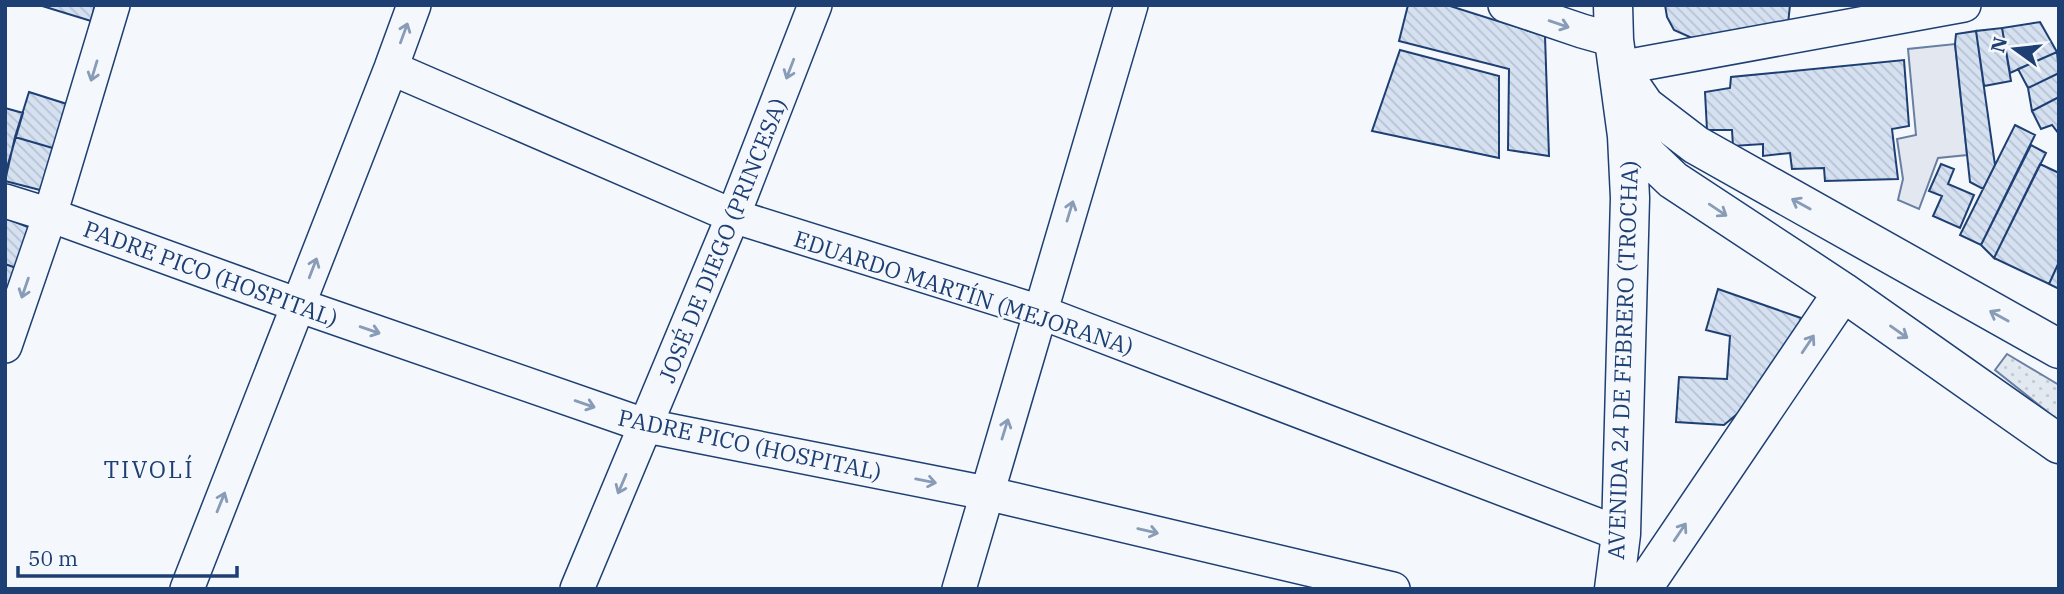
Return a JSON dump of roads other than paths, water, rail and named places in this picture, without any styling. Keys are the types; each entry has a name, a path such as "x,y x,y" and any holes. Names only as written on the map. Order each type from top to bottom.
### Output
{"main road":[{"name":"AVENIDA 24 DE FEBRERO (TROCHA)","path":"1614,589 1621,534 1630,198 1627,136 1615,38"},
{"path":"1615,38 1645,106 1696,145 2059,349"},
{"path":"1627,136 1673,180 1843,292 2059,444"},
{"path":"1630,198 1653,179 1673,180"},
{"path":"1642,589 1843,292"}],"street":[{"path":"5,346 50,215 113,5"},
{"path":"187,589 414,5"},
{"name":"JOSÉ DE DIEGO (PRINCESA)","path":"577,589 733,216 815,5"},
{"path":"959,589 1131,5"},
{"path":"1505,5 1582,31 1615,38 1964,5"},
{"name":"EDUARDO MARTÍN (MEJORANA)","path":"391,68 733,216 1040,312 1621,534"},
{"name":"PADRE PICO (HOSPITAL)","path":"5,201 647,426 986,493 1393,589"}],"district":[{"name":"TIVOLÍ","path":"149,469"}]}
